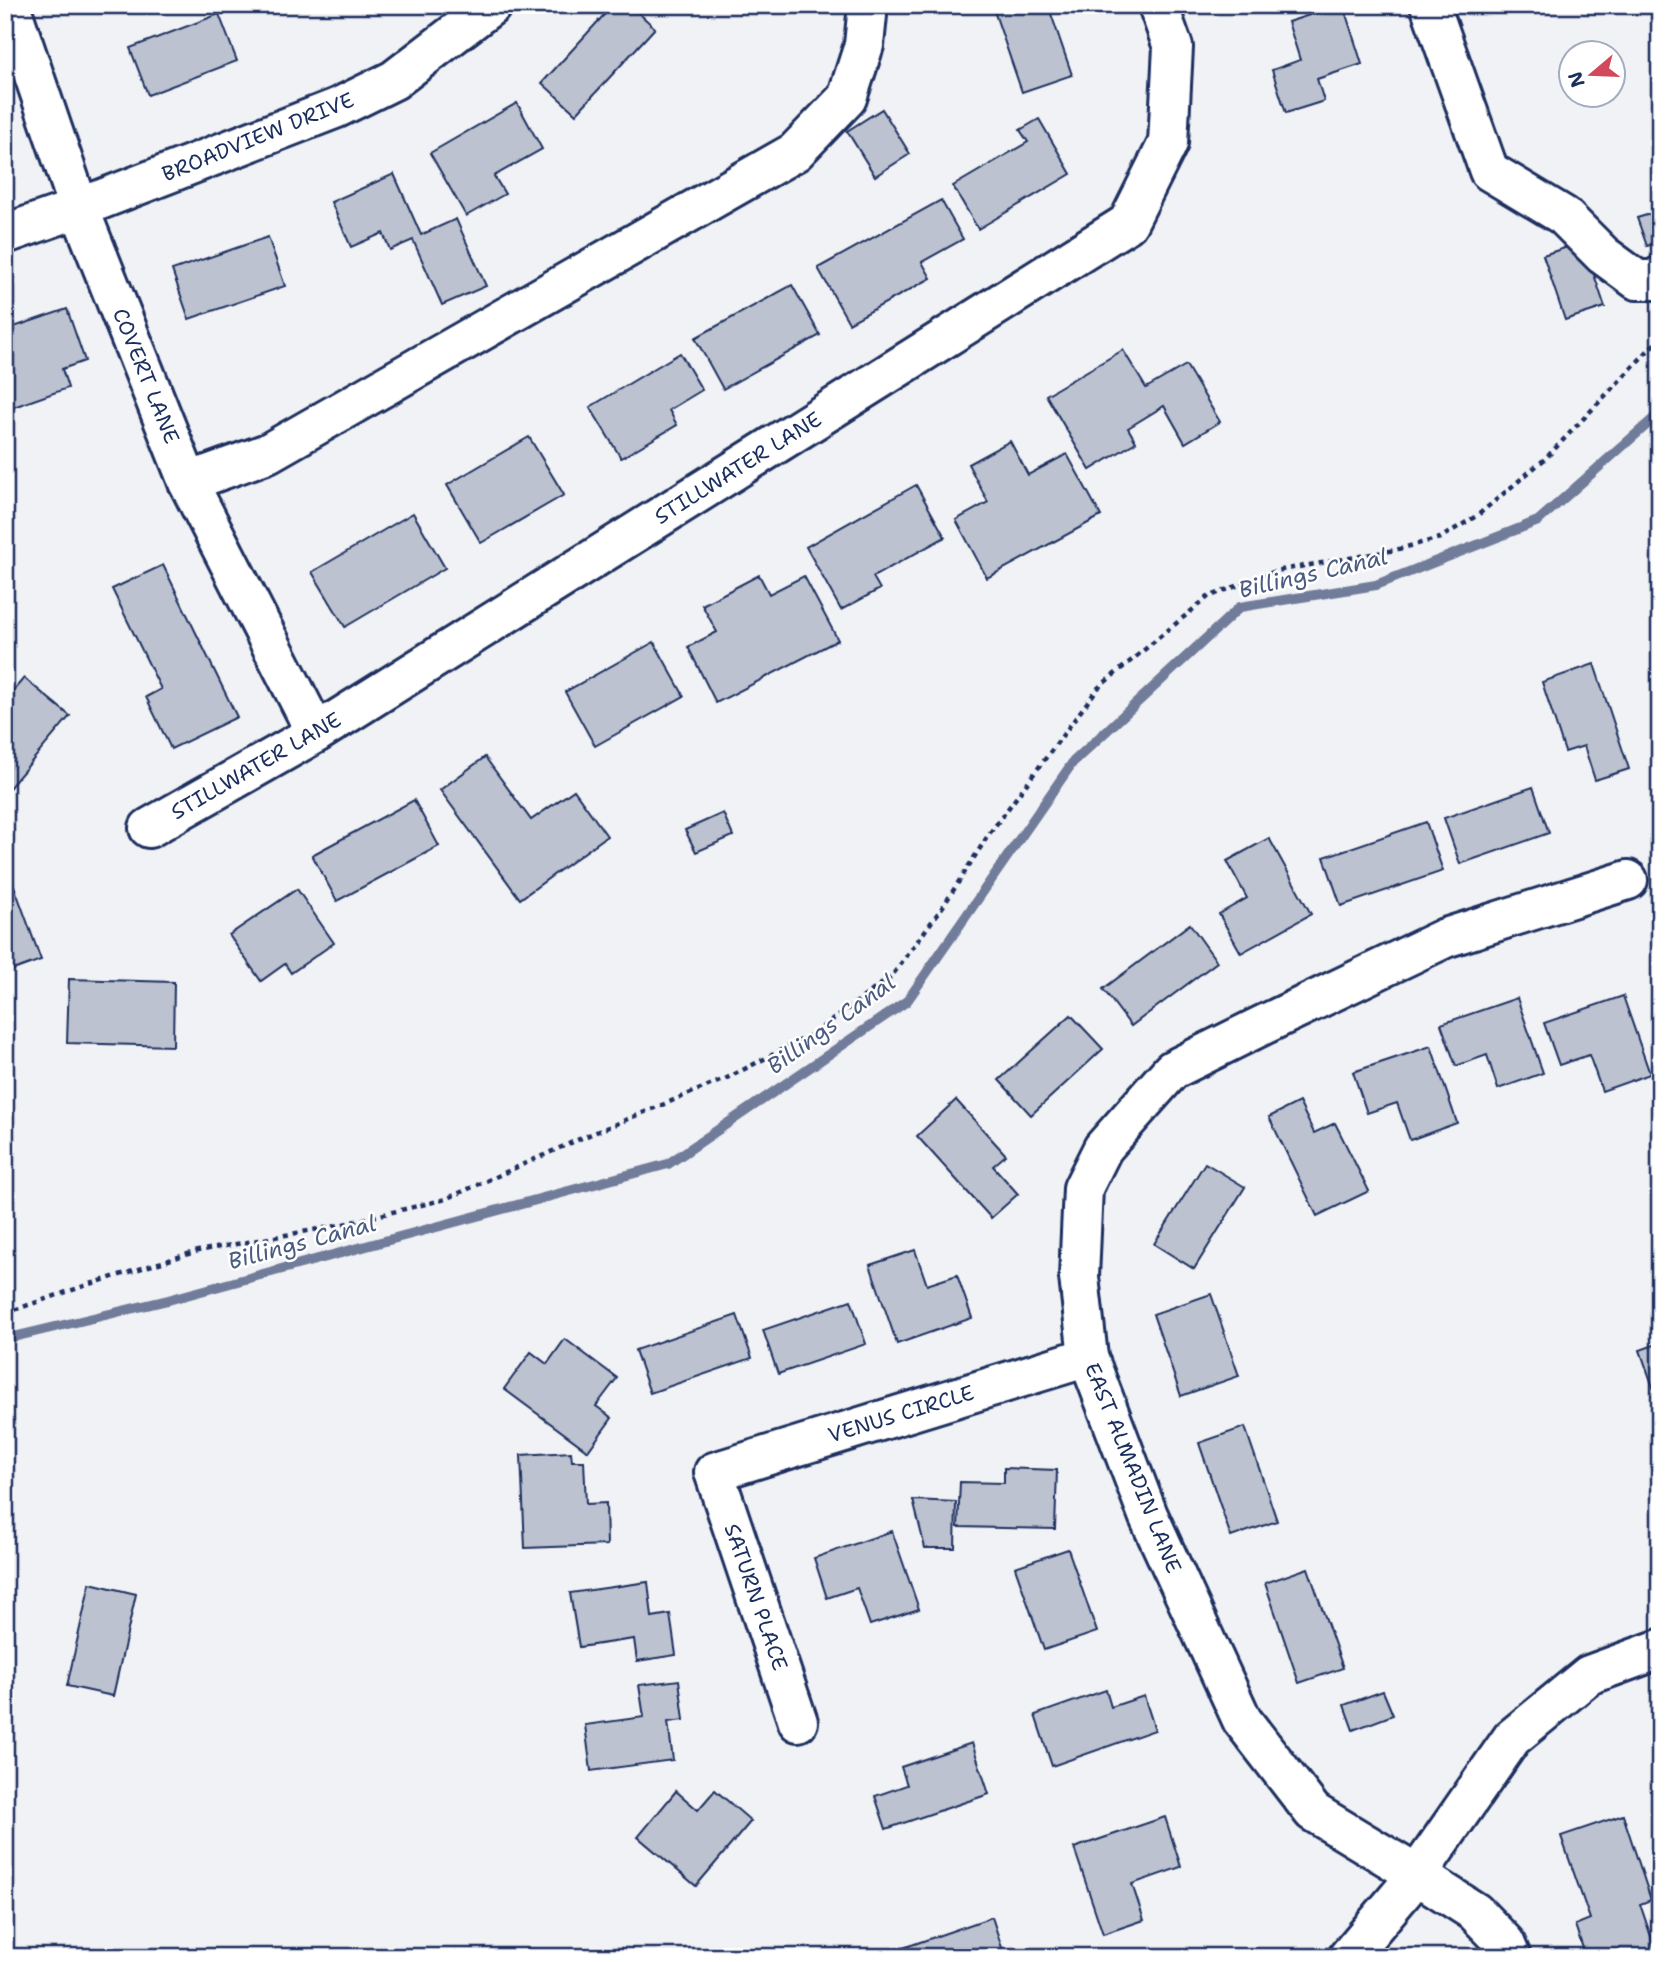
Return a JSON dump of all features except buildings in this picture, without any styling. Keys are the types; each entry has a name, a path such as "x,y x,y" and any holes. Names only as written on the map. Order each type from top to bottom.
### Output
{"street":[{"name":"COVERT LANE","path":"10,5 79,208 188,482 316,733"},
{"name":"BROADVIEW DRIVE","path":"5,234 337,108 394,80 492,5"},
{"path":"188,482 268,453 795,152 847,98 864,45 868,5"},
{"name":"STILLWATER LANE","path":"149,828 316,733 1128,223 1168,143 1173,47 1158,5"},
{"path":"1430,5 1489,171 1564,216 1603,255 1637,280 1657,279 1660,276"},
{"name":"EAST ALMADIN LANE","path":"1511,1957 1505,1942 1475,1912 1313,1812 1242,1720 1148,1515 1088,1357 1079,1277 1083,1188 1103,1148 1172,1070 1445,938 1628,880"},
{"name":"VENUS CIRCLE","path":"713,1472 1088,1357"},
{"name":"SATURN PLACE","path":"713,1472 798,1722"},
{"path":"1348,1957 1417,1874 1512,1738 1589,1675 1660,1649"}],"path":[{"path":"5,1313 198,1251 335,1226 446,1199 584,1137 725,1079 813,1034 891,977 943,905 989,834 1098,688 1209,597 1276,571 1395,550 1440,538 1478,515 1546,458 1660,338"}],"waterway":[{"name":"Billings Canal","path":"5,1339 168,1300 668,1164 907,1001 1073,762 1240,607 1376,585 1538,521 1660,413"}]}
